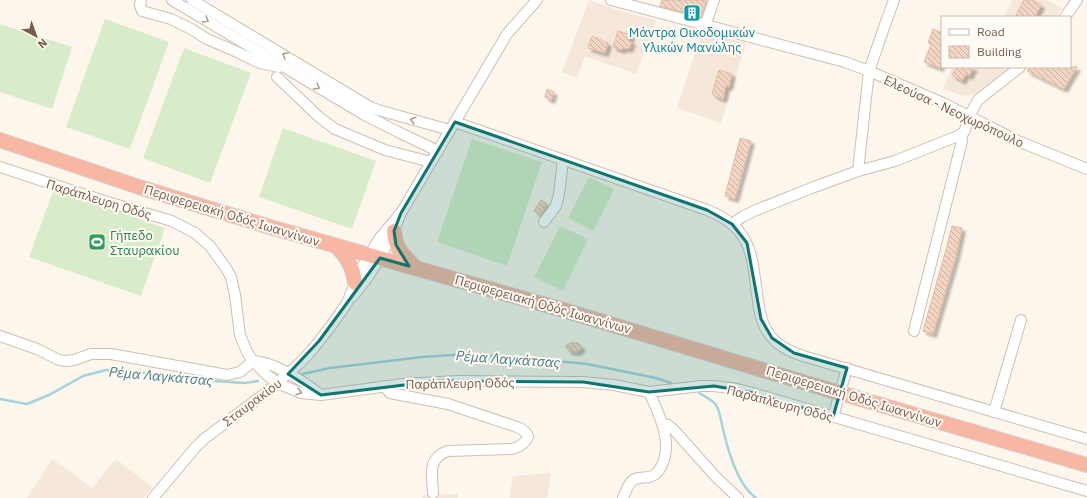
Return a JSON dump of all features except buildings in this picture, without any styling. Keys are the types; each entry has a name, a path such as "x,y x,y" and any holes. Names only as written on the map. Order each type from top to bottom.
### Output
{"highway":[{"name":"Περιφερειακή Οδός Ιωαννίνων","path":"0,140 139,187 335,246 560,309 1087,465"},
{"path":"394,231 396,245 417,268"},
{"path":"335,246 351,265 355,283"}],"street":[{"path":"141,0 140,5 142,11 171,19 207,39 260,63 284,67"},
{"path":"172,0 372,119 438,151"},
{"path":"192,0 374,108 452,126 563,160 707,210 723,218 732,224 744,237 749,248 753,264 760,312 764,326 776,342 794,353 1087,439"},
{"path":"347,303 355,283 394,231 401,213 507,34 537,0"},
{"name":"Ελεούσα - Νεοχωρόπουλο","path":"611,0 705,26 828,57 869,72 943,103 1023,143 1087,169"},
{"path":"705,26 714,0"},
{"path":"858,171 869,72 894,0"},
{"path":"1066,16 1077,0"},
{"path":"732,224 754,211 858,171 895,161 961,134 964,132 978,100 1019,68"},
{"path":"277,77 319,117 336,129 385,150 431,162"},
{"path":"914,331 943,221 962,141 961,134"},
{"path":"544,222 556,206 563,160"},
{"name":"Παράπλευρη Οδός","path":"0,167 88,196 172,221 195,233 210,246 226,268 233,286 240,335 247,352 253,361 277,383 301,393 322,395 384,386 438,381 583,382 614,385 649,392 701,386 737,389 1087,491"},
{"path":"347,303 363,284 385,231 401,213"},
{"name":"Σταυρακίου","path":"153,498 204,439 277,383 300,363 319,341 347,303"},
{"path":"994,412 1021,320"},
{"path":"0,336 37,349 59,360 67,361 91,354 111,354 227,375 240,372 253,361 259,362 288,374 322,395"},
{"path":"833,417 847,368"},
{"path":"384,386 386,391 390,393 456,406 521,428 528,434 527,441 512,449 448,451 442,453 437,457 432,466 433,493"},
{"path":"624,498 628,486 632,480 652,476 660,468 664,459 665,437 663,424 649,392"},
{"path":"663,424 668,425 674,430 715,476 738,498"}],"highlighted area":[{"path":"455,122 707,210 732,224 747,243 761,319 772,338 794,353 847,368 833,417 749,392 714,386 649,392 583,382 438,381 321,395 288,374 319,341 380,258 409,266 396,245 394,231 401,213"}],"shaded area":[{"path":"589,0 617,10 656,20 636,74 585,56 577,78 562,72"},
{"path":"1012,0 1046,0 1062,8 1057,16 1004,16"},
{"path":"702,32 746,43 721,123 677,108"},
{"path":"952,68 1011,68 974,94 963,96 943,89"},
{"path":"52,459 92,488 116,459 152,487 144,498 27,498"},
{"path":"551,473 547,498 509,498 513,476"},
{"path":"458,494 458,498 422,498 422,495"}],"green space":[{"path":"105,19 169,42 130,149 66,127"},
{"path":"0,24 72,47 52,109 0,92"},
{"path":"184,48 251,73 210,183 143,158"},
{"path":"283,128 376,161 352,229 259,197"},
{"path":"472,139 542,162 507,266 437,242"},
{"path":"589,177 614,189 593,231 568,218"},
{"name":"Γήπεδο Σταυρακίου","path":"54,189 165,228 141,296 29,257"},
{"path":"560,226 588,239 563,291 534,277"}],"waterway":[{"name":"Ρέμα Λαγκάτσας","path":"298,375 330,368 422,357 468,354 587,364 656,378 671,383"},
{"name":"Ρέμα Λαγκάτσας","path":"0,399 27,404 49,395 83,376 106,370 130,371 197,380 245,383 258,381"},
{"name":"Ρέμα Λαγκάτσας","path":"699,393 715,403 735,467 744,485 756,498"}],"place":[{"name":"Μάντρα Οικοδομικών Υλικών Μανώλης","path":"692,13"},
{"name":"Γήπεδο Σταυρακίου","path":"97,242"}]}
